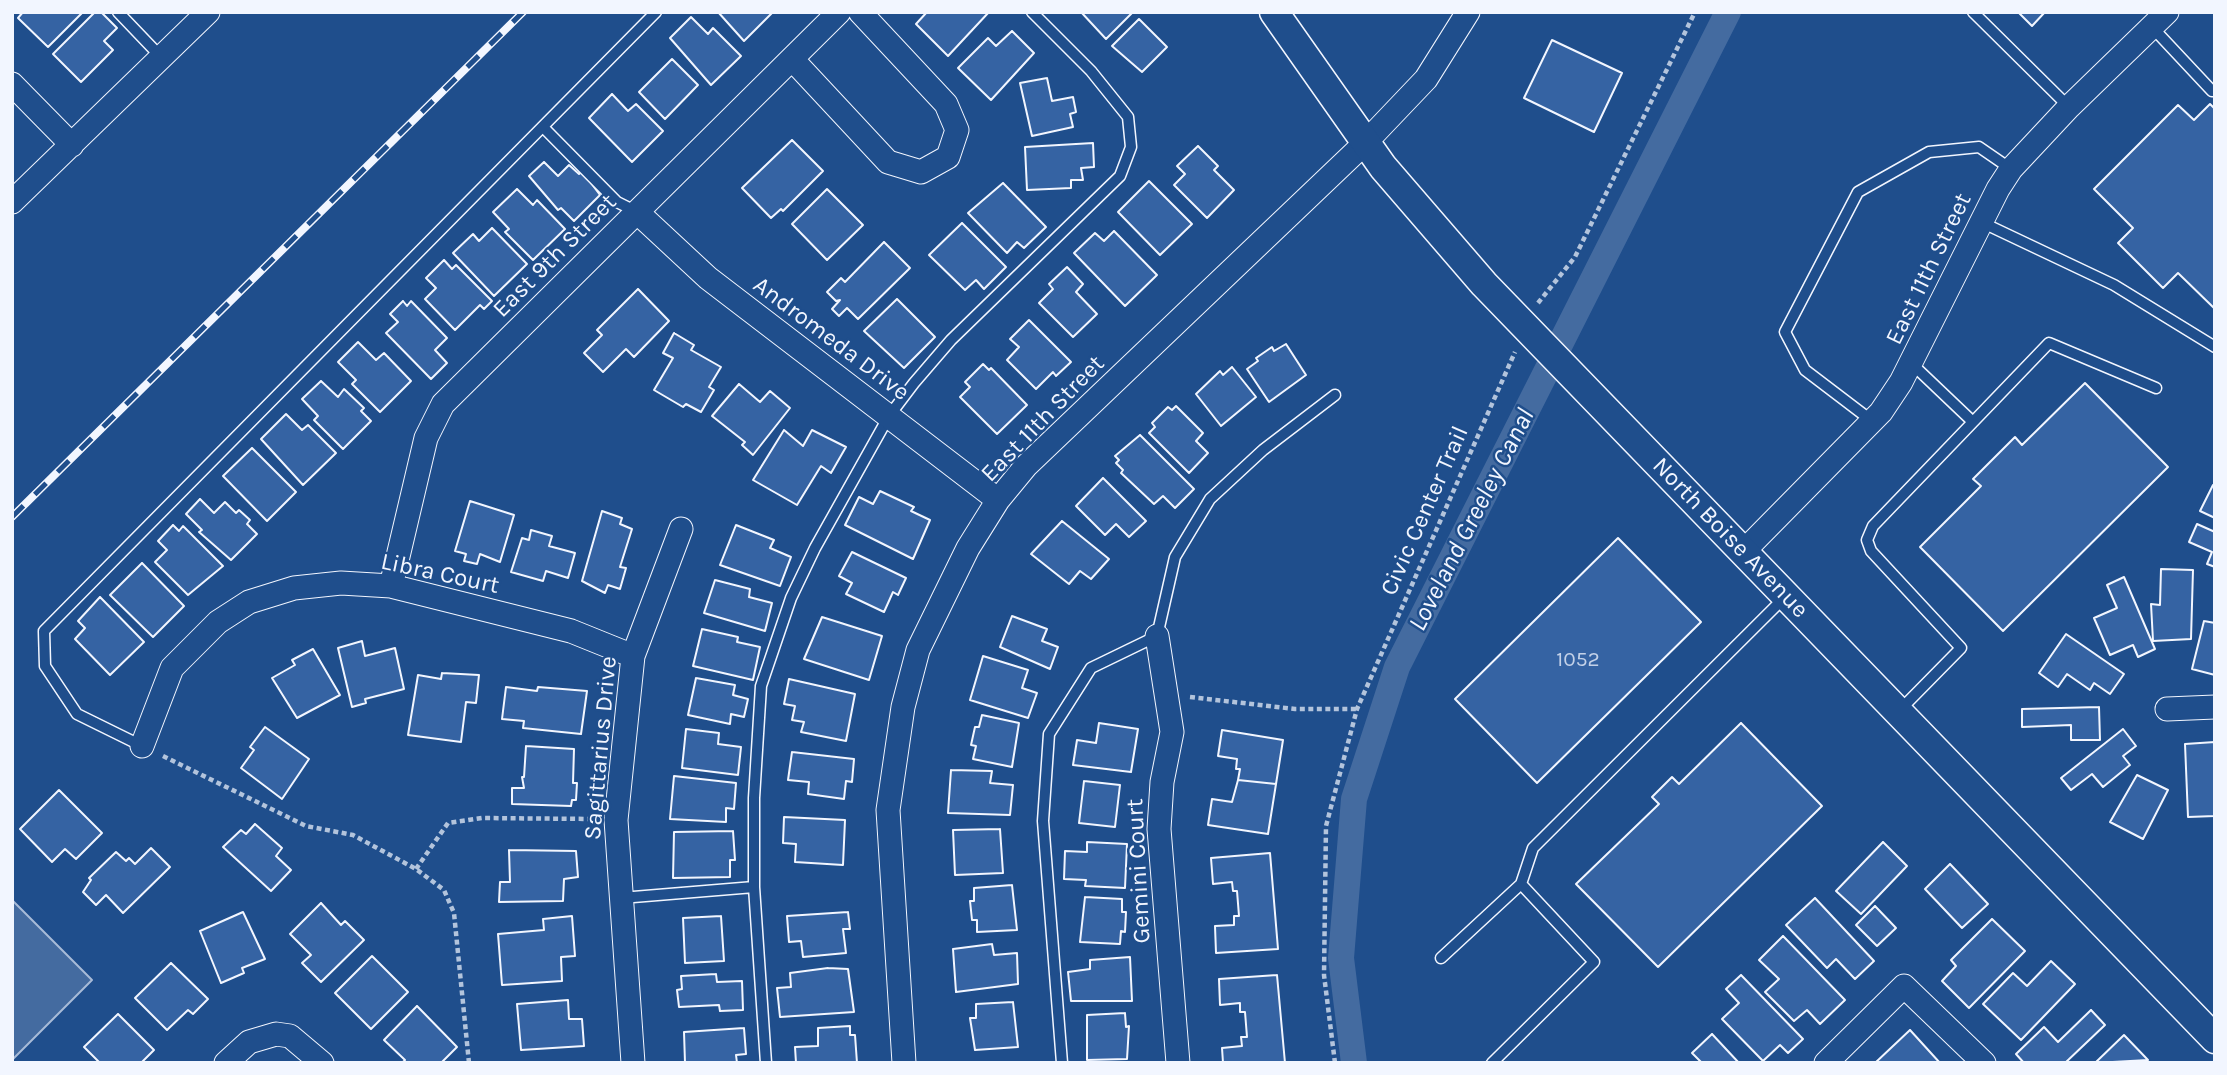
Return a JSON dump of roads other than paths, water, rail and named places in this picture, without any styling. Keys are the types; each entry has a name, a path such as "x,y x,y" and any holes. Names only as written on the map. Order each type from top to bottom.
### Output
{"street":[{"path":"12,202 208,12"},
{"name":"East 9th Street","path":"391,586 426,438 443,404 839,12"},
{"path":"792,59 888,162 921,172 948,157 957,130 946,104 860,12"},
{"name":"North Boise Avenue","path":"1274,12 1366,142 1417,208 1525,329 2215,1039"},
{"name":"East 11th Street","path":"904,1063 888,810 903,708 918,650 940,600 998,500 1026,466 1366,142 1426,79 1468,12"},
{"name":"East 11th Street","path":"1743,552 1872,422 1911,363 2011,169 2069,107 2160,20"},
{"path":"12,84 72,145"},
{"name":"Andromeda Drive","path":"637,212 708,278 998,500"},
{"name":"Sagittarius Drive","path":"632,1063 616,820 633,656 681,529"},
{"name":"Libra Court","path":"142,746 172,668 228,615 250,602 295,588 341,583 391,586 571,631 633,656"},
{"name":"Gemini Court","path":"1157,636 1172,732 1162,782 1159,829 1178,1063"},
{"path":"2167,709 2215,707"},
{"path":"1826,1063 1905,986 1984,1063"},
{"path":"226,1063 249,1042 276,1034 290,1036 322,1063"}],"lane":[{"path":"118,12 161,57"},
{"path":"142,746 77,714 46,666 44,631 656,12"},
{"path":"766,1063 754,887 754,798 761,686 791,598 814,548 889,416 951,340 1120,176 1131,147 1128,117 1091,71 1032,12"},
{"path":"1973,12 2069,107"},
{"path":"2160,20 2212,91 2215,90"},
{"path":"543,127 617,202 637,212"},
{"path":"1872,422 1805,370 1785,332 1858,192 1929,152 1979,148 2011,169"},
{"path":"1982,222 2113,285 2215,347"},
{"path":"1898,712 1961,648 1871,551 1867,540 1872,526 2049,343 2155,388"},
{"path":"1911,363 1973,422"},
{"path":"1062,1063 1042,821 1049,734 1091,668 1157,636 1175,557 1210,499 1263,450 1335,395"},
{"path":"1441,958 1521,884 1533,848 1786,596"},
{"path":"1492,1063 1594,962 1521,884"},
{"path":"620,898 754,887"}],"water":[{"path":"12,900 92,980 12,1060"}],"waterway":[{"name":"Loveland Greeley Canal","path":"1354,1063 1341,958 1354,799 1397,667 1728,12"}],"railway":[{"path":"12,517 523,12"}]}
